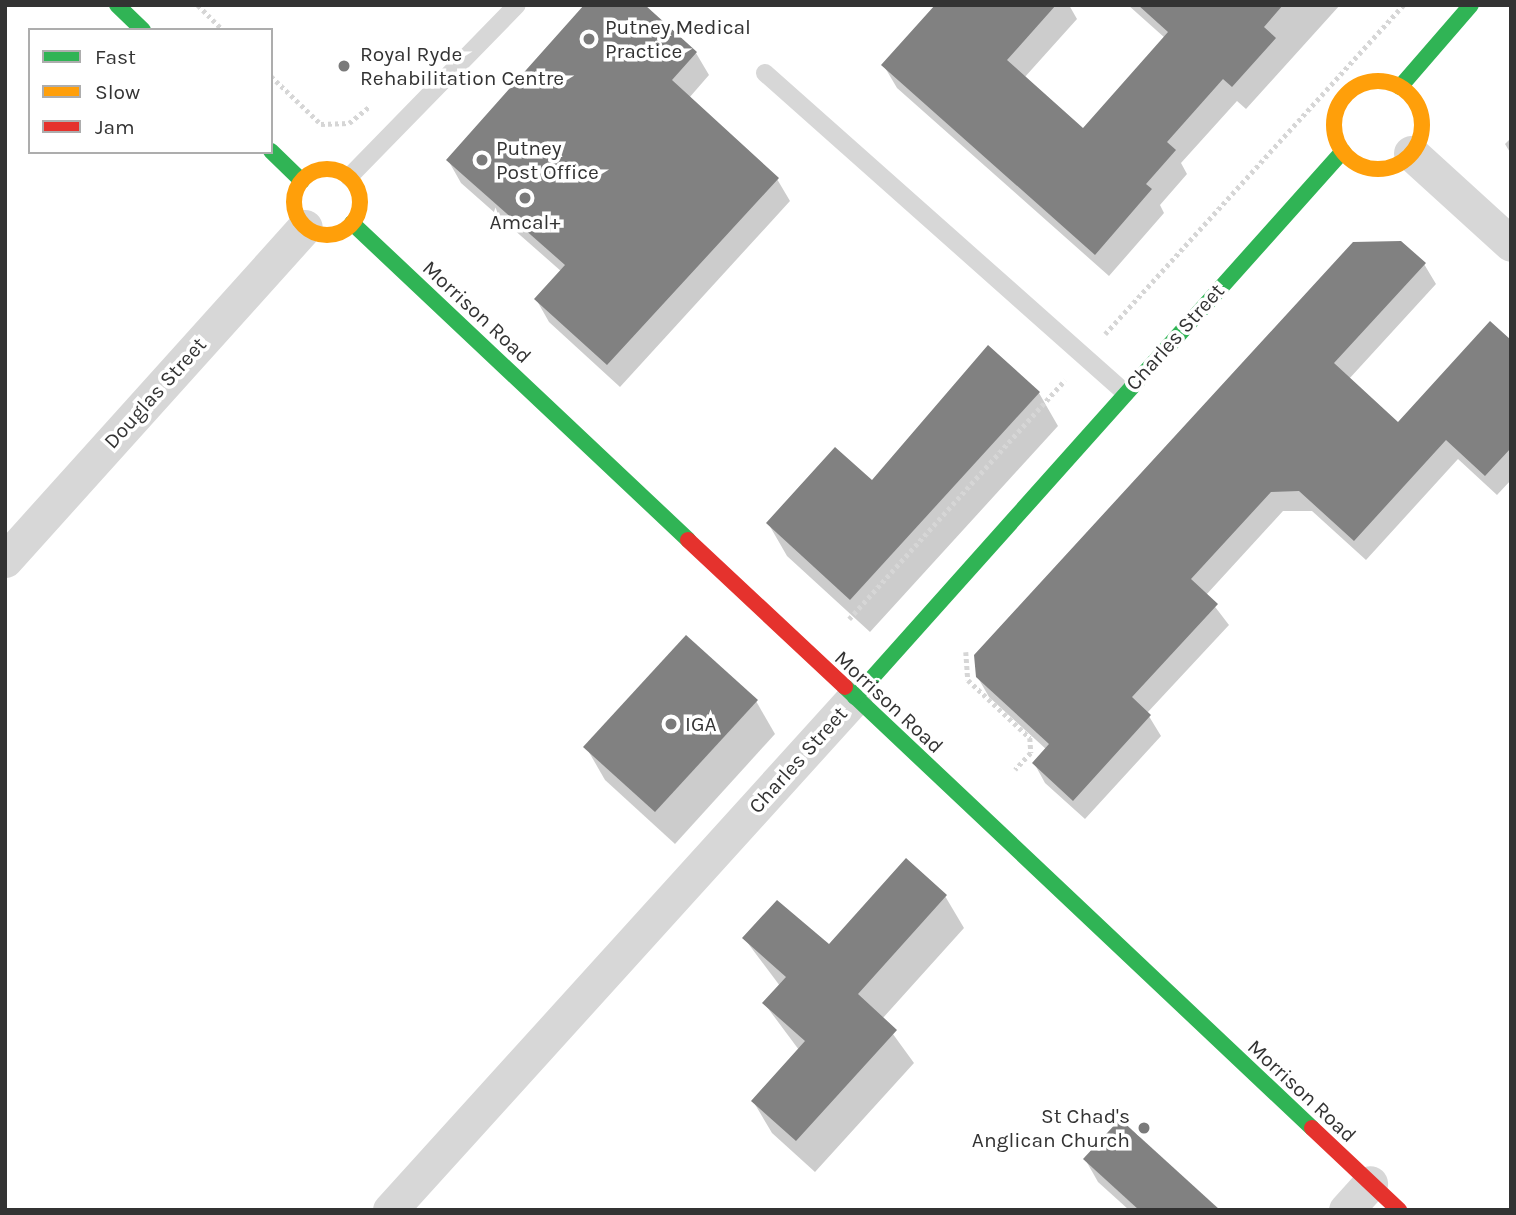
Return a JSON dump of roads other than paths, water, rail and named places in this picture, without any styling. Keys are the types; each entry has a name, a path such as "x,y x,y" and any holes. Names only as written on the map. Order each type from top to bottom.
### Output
{"street":[{"path":"117,5 141,28"},
{"path":"1399,87 1471,5"},
{"path":"1370,82 1399,87 1422,117 1411,153 1384,168 1368,167 1343,151 1334,123 1345,96 1370,82"},
{"name":"Charles Street","path":"390,1210 855,697 1343,151"},
{"path":"273,153 302,180"},
{"path":"1411,153 1511,244"},
{"path":"324,169 349,177 359,199 352,223 329,235 305,227 294,204 302,180 324,169"},
{"name":"Morrison Road","path":"352,223 1399,1210"},
{"name":"Douglas Street","path":"5,560 305,227"},
{"path":"1346,1210 1370,1183"}],"lane":[{"path":"349,177 517,5"},
{"path":"765,73 1125,393"}],"place":[{"name":"Putney Medical Practice","path":"589,39"},
{"name":"Royal Ryde Rehabilitation Centre","path":"344,66"},
{"name":"Putney Post Office","path":"482,160"},
{"name":"Amcal+","path":"525,198"},
{"name":"IGA","path":"671,724"},
{"name":"St Chad's Anglican Church","path":"1144,1128"}]}
